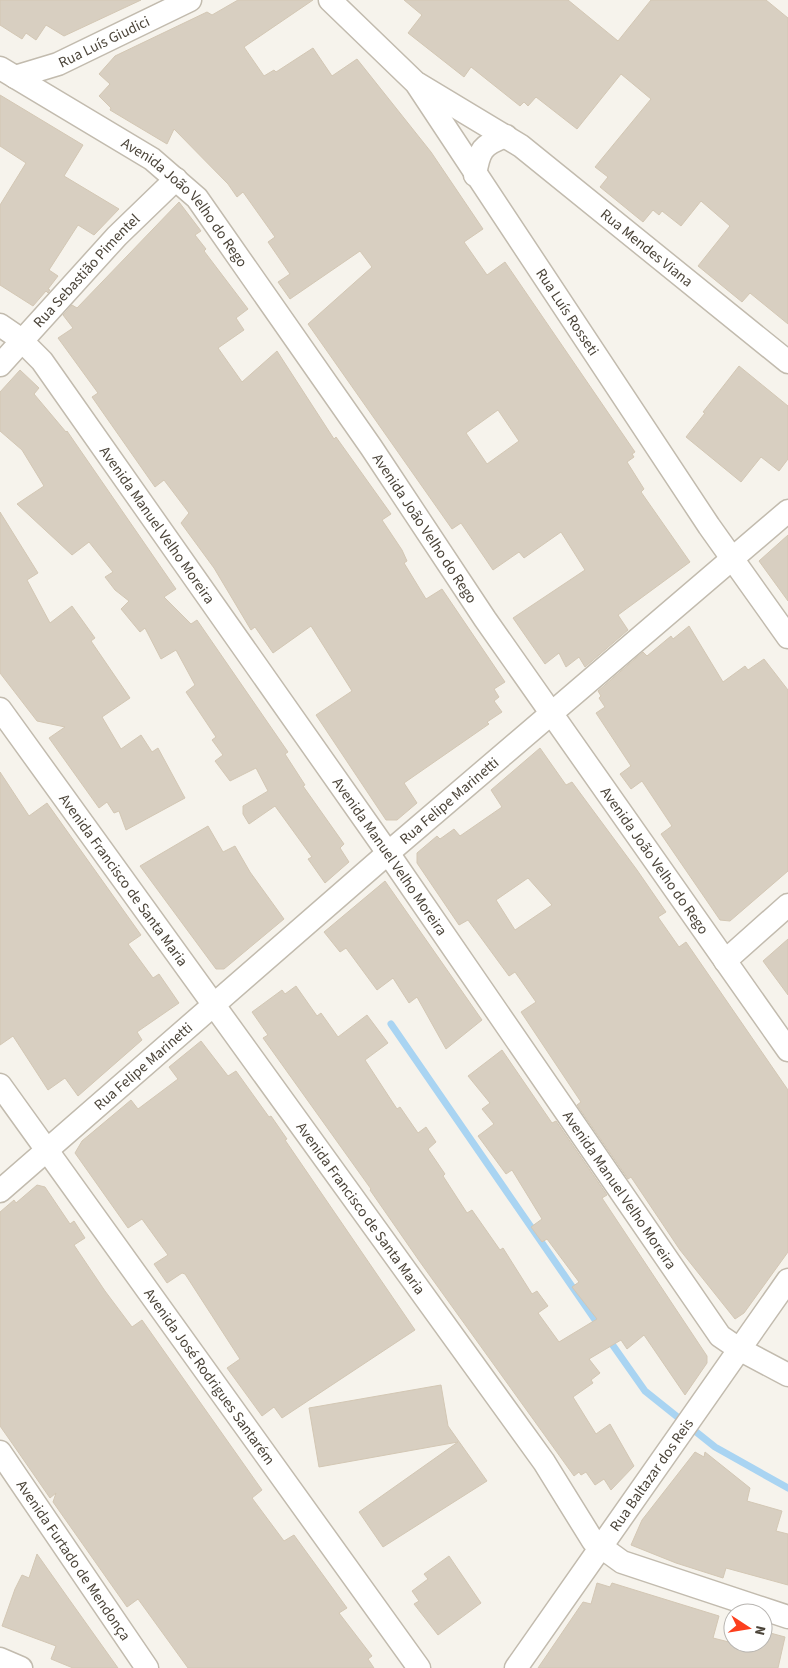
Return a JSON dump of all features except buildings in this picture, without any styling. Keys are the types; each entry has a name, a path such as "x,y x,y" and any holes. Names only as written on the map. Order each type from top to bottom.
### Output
{"street":[{"name":"Rua Luís Giudici","path":"8,73 58,64 190,0"},
{"name":"Rua Luís Rosseti","path":"330,0 416,83 475,175 709,526 788,637"},
{"name":"Avenida João Velho do Rego","path":"8,73 152,159 197,198 371,447 485,619 788,1050"},
{"name":"Rua Mendes Viana","path":"416,83 506,136 788,362"},
{"path":"475,175 478,158 483,148 506,136"},
{"name":"Rua Sebastião Pimentel","path":"0,365 117,236 176,179"},
{"name":"Avenida Manuel Velho Moreira","path":"0,325 22,341 42,361 388,853 720,1336 739,1349 788,1375"},
{"name":"Rua Felipe Marinetti","path":"0,1191 388,853 788,510"},
{"name":"Avenida Francisco de Santa Maria","path":"0,709 132,890 212,1006 539,1454 593,1541 622,1562 788,1617"},
{"path":"725,961 788,905"},
{"name":"Avenida José Rodrigues Santarém","path":"0,1085 419,1668"},
{"name":"Rua Baltazar dos Reis","path":"516,1668 788,1280"},
{"name":"Avenida Furtado de Mendonça","path":"0,1452 147,1668"},
{"path":"0,1659 21,1668"}],"waterway":[{"path":"391,1024 600,1327"},
{"path":"607,1337 645,1391 715,1447 788,1488"}]}
